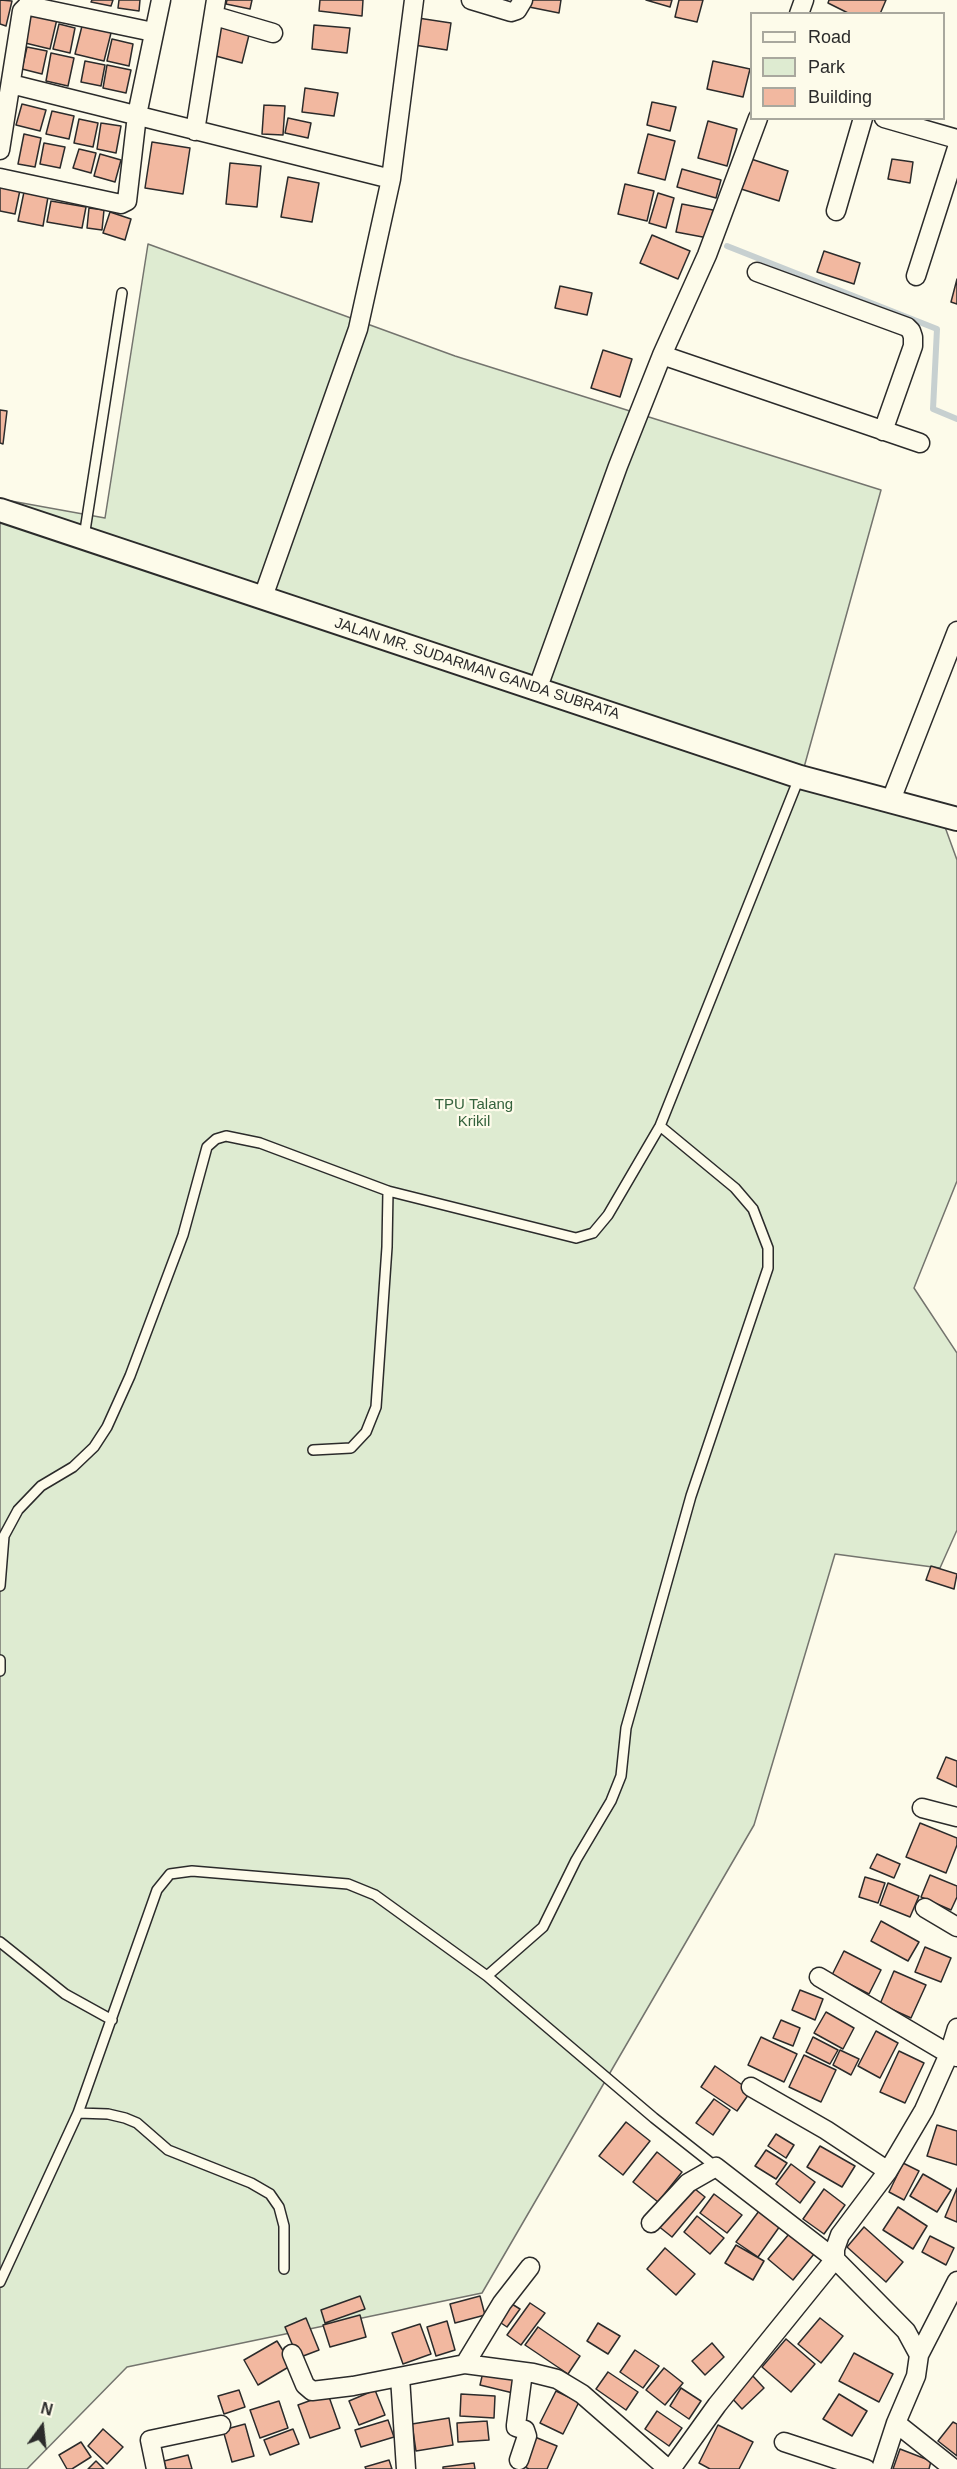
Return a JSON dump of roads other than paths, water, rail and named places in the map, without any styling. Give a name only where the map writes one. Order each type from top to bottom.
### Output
[{"type":"street","points":[[0,178],[125,203],[137,115],[161,0]]},
{"type":"street","points":[[263,597],[358,329],[391,179],[414,0]]},
{"type":"street","points":[[471,0],[511,12],[517,10],[523,0]]},
{"type":"street","points":[[0,150],[22,11],[29,6],[153,32]]},
{"type":"street","points":[[195,131],[216,8],[273,33]]},
{"type":"street","points":[[11,84],[391,179]]},
{"type":"street","points":[[537,690],[618,466],[662,355],[707,255],[757,120]]},
{"type":"street","points":[[836,211],[862,120]]},
{"type":"street","points":[[891,120],[957,139]]},
{"type":"street","points":[[916,276],[957,148]]},
{"type":"street","points":[[757,272],[911,331],[913,346],[883,431]]},
{"type":"street","points":[[662,355],[920,443]]},
{"type":"street","name":"JALAN MR. SUDARMAN GANDA SUBRATA","points":[[0,510],[800,777],[891,800],[955,823]]},
{"type":"street","points":[[891,800],[957,631]]},
{"type":"street","points":[[922,1808],[957,1816]]},
{"type":"street","points":[[925,1908],[957,1926]]},
{"type":"street","points":[[819,1977],[953,2055]]},
{"type":"street","points":[[292,2354],[305,2385],[312,2391],[465,2364],[557,2379],[582,2394],[670,2469],[717,2405],[835,2259],[836,2244],[840,2235],[888,2171],[924,2110],[953,2055],[957,2028]]},
{"type":"street","points":[[751,2087],[826,2130],[888,2171]]},
{"type":"street","points":[[651,2223],[688,2183],[716,2167],[835,2259],[906,2331],[919,2355]]},
{"type":"street","points":[[465,2364],[502,2303],[530,2267]]},
{"type":"street","points":[[881,2469],[896,2423],[913,2386],[919,2355],[957,2281]]},
{"type":"street","points":[[519,2460],[527,2436],[525,2430],[516,2427],[523,2372]]},
{"type":"street","points":[[400,2377],[406,2469]]},
{"type":"street","points":[[896,2423],[954,2469]]},
{"type":"street","points":[[156,2469],[150,2440],[221,2425]]},
{"type":"street","points":[[784,2442],[866,2469]]},
{"type":"lane","points":[[84,537],[122,293]]},
{"type":"lane","points":[[0,1586],[4,1536],[18,1510],[40,1485],[73,1467],[94,1447],[107,1427],[130,1376],[183,1234],[207,1147],[216,1139],[226,1136],[260,1143],[388,1191],[576,1238],[592,1233],[608,1215],[660,1126],[800,777]]},
{"type":"lane","points":[[487,1976],[543,1927],[576,1860],[611,1801],[621,1776],[626,1728],[691,1496],[768,1268],[768,1248],[753,1209],[735,1188],[660,1126]]},
{"type":"lane","points":[[313,1450],[351,1448],[366,1432],[376,1407],[387,1259],[388,1191]]},
{"type":"lane","points":[[0,1660],[0,1671]]},
{"type":"lane","points":[[0,2282],[78,2113],[157,1890],[170,1874],[192,1871],[348,1884],[375,1894],[487,1976],[654,2118],[716,2167]]},
{"type":"lane","points":[[0,1942],[65,1994],[111,2020]]},
{"type":"lane","points":[[78,2113],[108,2114],[137,2123],[168,2150],[251,2183],[270,2194],[279,2206],[284,2226],[284,2269]]},
{"type":"waterway","points":[[727,246],[937,329],[933,409],[957,419]]},
{"type":"park label","name":"TPU Talang Krikil","points":[[474,1114]]}]
